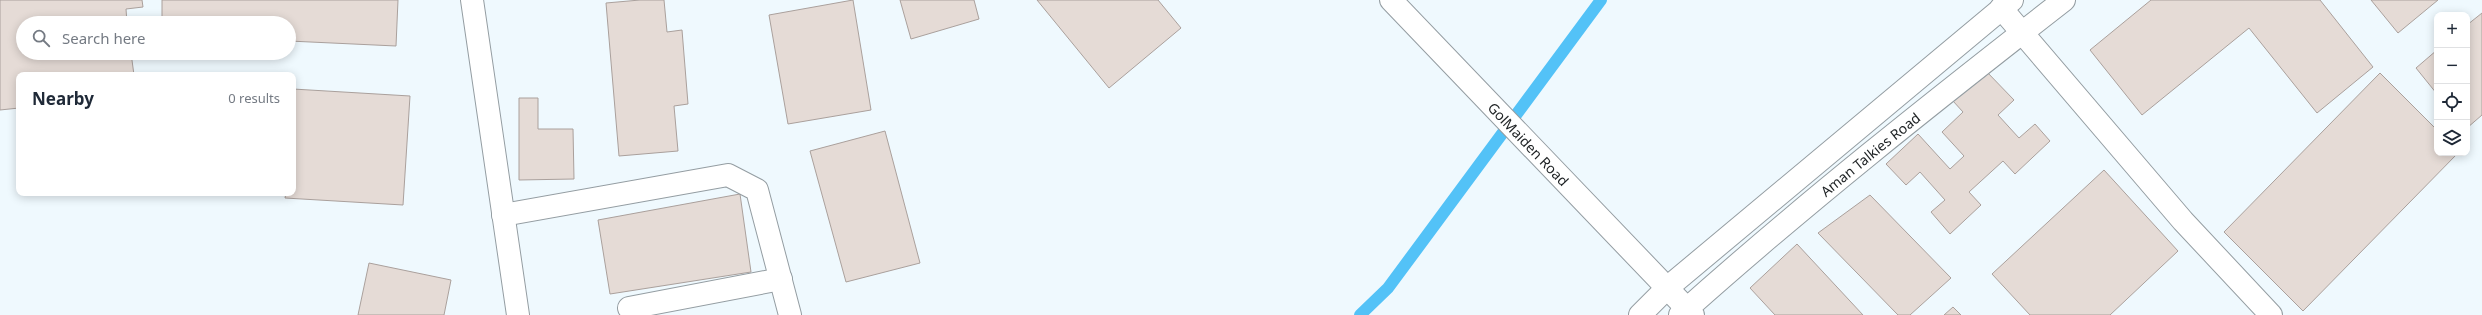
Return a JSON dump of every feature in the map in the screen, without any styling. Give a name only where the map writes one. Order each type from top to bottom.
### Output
[{"type":"street","points":[[472,0],[518,315]]},
{"type":"street","name":"GolMaiden Road","points":[[1391,0],[1667,288],[1687,313]]},
{"type":"street","name":"Aman Talkies Road","points":[[1687,313],[1810,202],[1881,143],[2064,0]]},
{"type":"street","points":[[2007,4],[2022,33],[2183,221],[2271,315]]},
{"type":"street","name":"Aman Talkies Road","points":[[1640,315],[1667,288],[2007,4]]},
{"type":"street","points":[[503,215],[728,175],[757,190],[790,315]]},
{"type":"street","points":[[1793,182],[1810,202]]},
{"type":"street","points":[[629,308],[781,279]]},
{"type":"building","points":[[0,0],[142,0],[143,7],[126,9],[126,16],[16,16],[16,60],[132,60],[134,72],[16,72],[16,108],[0,110]]},
{"type":"building","points":[[162,0],[398,0],[396,46],[296,41],[296,16],[162,16]]},
{"type":"building","points":[[640,0],[664,0],[667,32],[682,30],[688,104],[674,106],[678,151],[619,156],[606,3]]},
{"type":"building","points":[[853,0],[871,110],[788,124],[769,15]]},
{"type":"building","points":[[900,0],[974,0],[979,19],[911,39]]},
{"type":"building","points":[[1037,0],[1158,0],[1181,28],[1109,88]]},
{"type":"building","points":[[2151,0],[2320,0],[2373,67],[2317,113],[2249,28],[2142,115],[2090,50]]},
{"type":"building","points":[[2371,0],[2438,0],[2398,33]]},
{"type":"building","points":[[2482,13],[2482,115],[2470,125],[2470,48],[2470,23]]},
{"type":"building","points":[[2434,53],[2434,90],[2416,68]]},
{"type":"building","points":[[1986,71],[2014,100],[1998,115],[2019,138],[2035,124],[2050,141],[2015,174],[2003,161],[1969,192],[1981,205],[1950,234],[1931,212],[1945,200],[1920,172],[1906,185],[1886,164],[1918,134],[1950,169],[1964,156],[1942,132],[1963,112],[1953,101]]},
{"type":"building","points":[[2380,73],[2434,127],[2434,156],[2455,156],[2303,311],[2224,232]]},
{"type":"building","points":[[296,89],[410,96],[403,205],[285,198],[285,196],[296,196]]},
{"type":"building","points":[[519,98],[538,98],[538,129],[573,129],[574,179],[519,180]]},
{"type":"building","points":[[885,131],[920,263],[846,282],[810,151]]},
{"type":"building","points":[[2104,170],[2178,251],[2110,315],[2030,315],[1992,274]]},
{"type":"building","points":[[740,194],[751,272],[610,294],[598,220]]},
{"type":"building","points":[[1870,195],[1951,278],[1910,315],[1898,315],[1818,233]]},
{"type":"building","points":[[1797,244],[1863,315],[1775,315],[1750,288]]},
{"type":"building","points":[[369,263],[451,280],[444,315],[358,315]]},
{"type":"building","points":[[1953,307],[1961,315],[1944,315]]},
{"type":"waterway","points":[[1360,315],[1388,288],[1601,0]]}]
